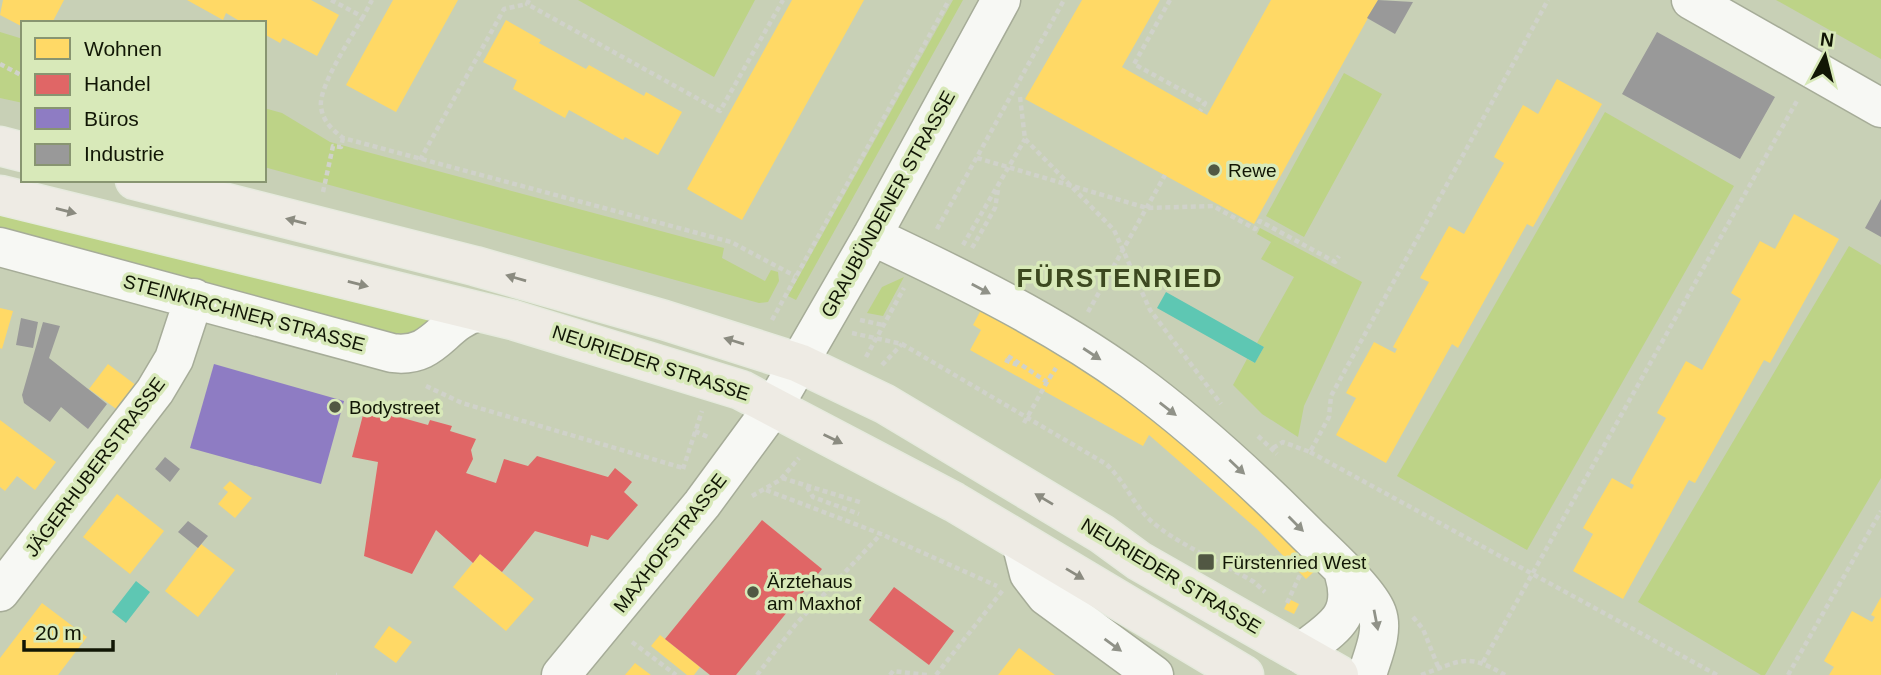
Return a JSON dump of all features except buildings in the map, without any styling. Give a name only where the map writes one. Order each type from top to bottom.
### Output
[{"type":"main road","points":[[0,146],[21,151]]},
{"type":"main road","name":"NEURIEDER STRASSE","points":[[143,182],[475,266],[664,320],[799,363],[885,404],[1102,534],[1139,561],[1339,675]]},
{"type":"main road","name":"NEURIEDER STRASSE","points":[[0,195],[530,324],[717,382],[774,406],[804,425],[889,466],[1012,574],[1244,675]]},
{"type":"street","name":"GRAUBÜNDENER STRASSE","points":[[774,406],[872,236],[1001,0]]},
{"type":"street","points":[[1691,0],[1881,108]]},
{"type":"street","points":[[872,236],[920,258],[1072,340],[1130,379],[1206,438],[1268,495],[1370,600],[1380,624],[1367,675]]},
{"type":"street","name":"STEINKIRCHNER STRASSE","points":[[0,247],[398,354],[426,349],[456,323],[478,312]]},
{"type":"street","name":"JÄGERHUBERSTRASSE","points":[[0,592],[155,391],[174,359],[194,298]]},
{"type":"street","name":"MAXHOFSTRASSE","points":[[561,675],[702,504],[774,406]]},
{"type":"street","points":[[1012,574],[1153,675]]},
{"type":"street","points":[[1300,653],[1345,614],[1349,593],[1344,574]]},
{"type":"path","points":[[331,0],[363,17]]},
{"type":"path","points":[[372,0],[325,88],[320,106],[328,126],[343,138],[730,242],[796,276]]},
{"type":"path","points":[[420,159],[504,9],[528,2],[720,111],[782,0]]},
{"type":"path","points":[[773,318],[949,0]]},
{"type":"path","points":[[1064,0],[878,338],[902,344],[1106,464],[1119,476],[1141,510],[1157,526],[1254,582],[1267,595]]},
{"type":"path","points":[[1170,0],[1134,64],[1205,103],[1200,111]]},
{"type":"path","points":[[1310,452],[1329,416],[1331,396],[1548,0]]},
{"type":"path","points":[[0,64],[21,75]]},
{"type":"path","points":[[1483,662],[1814,71]]},
{"type":"path","points":[[960,249],[986,202],[998,189],[1025,139],[1020,97]]},
{"type":"path","points":[[322,196],[333,146],[341,147],[343,138]]},
{"type":"path","points":[[1025,139],[1114,230],[1150,310],[1221,405]]},
{"type":"path","points":[[977,158],[1147,208],[1213,206],[1255,229],[1260,220],[1335,262],[1339,256]]},
{"type":"path","points":[[1024,423],[1165,175]]},
{"type":"path","points":[[970,254],[995,208],[998,189]]},
{"type":"path","points":[[1006,358],[1048,383]]},
{"type":"path","points":[[426,386],[461,403],[683,468]]},
{"type":"path","points":[[701,414],[710,419]]},
{"type":"path","points":[[1273,448],[1283,442],[1310,452],[1717,675]]},
{"type":"path","points":[[791,453],[811,461]]},
{"type":"path","points":[[782,478],[863,503]]},
{"type":"path","points":[[807,487],[813,497],[859,514]]},
{"type":"path","points":[[765,489],[881,534],[1012,574],[936,675]]},
{"type":"path","points":[[1788,675],[1881,511]]},
{"type":"path","points":[[757,675],[796,624],[881,534]]},
{"type":"path","points":[[605,624],[676,675]]},
{"type":"path","points":[[1422,675],[1465,659],[1483,662],[1505,675]]},
{"type":"path","points":[[890,675],[893,671],[927,675]]},
{"type":"green space","points":[[578,0],[755,0],[714,77]]},
{"type":"green space","points":[[953,0],[963,0],[796,300],[788,296]]},
{"type":"green space","points":[[1776,0],[1881,0],[1881,59]]},
{"type":"green space","points":[[0,32],[21,38],[21,103],[0,98]]},
{"type":"green space","points":[[1344,73],[1382,94],[1304,237],[1266,216]]},
{"type":"green space","points":[[266,109],[282,113],[330,142],[724,248],[722,258],[765,281],[771,270],[778,272],[779,281],[768,302],[759,303],[266,168]]},
{"type":"green space","points":[[1605,112],[1734,186],[1527,550],[1397,476]]},
{"type":"green space","points":[[0,209],[434,319],[414,342],[0,238]]},
{"type":"green space","points":[[1260,228],[1362,282],[1304,406],[1298,437],[1262,414],[1233,385],[1247,359],[1255,363],[1264,347],[1257,343],[1294,277],[1261,259],[1271,242],[1257,234]]},
{"type":"green space","points":[[1849,246],[1881,265],[1881,478],[1765,675],[1761,675],[1638,602]]},
{"type":"green space","points":[[904,277],[883,316],[867,313],[882,287]]},
{"type":"water","points":[[1166,292],[1264,347],[1255,363],[1157,308]]},
{"type":"water","points":[[136,581],[150,592],[126,623],[112,612]]},
{"type":"place","name":"Rewe","points":[[1214,170]]},
{"type":"place","name":"Bodystreet","points":[[335,407]]},
{"type":"place","name":"Fürstenried West","points":[[1206,562]]},
{"type":"place","name":"Ärztehaus am Maxhof","points":[[753,592]]},
{"type":"district","name":"FÜRSTENRIED","points":[[1120,278]]}]
